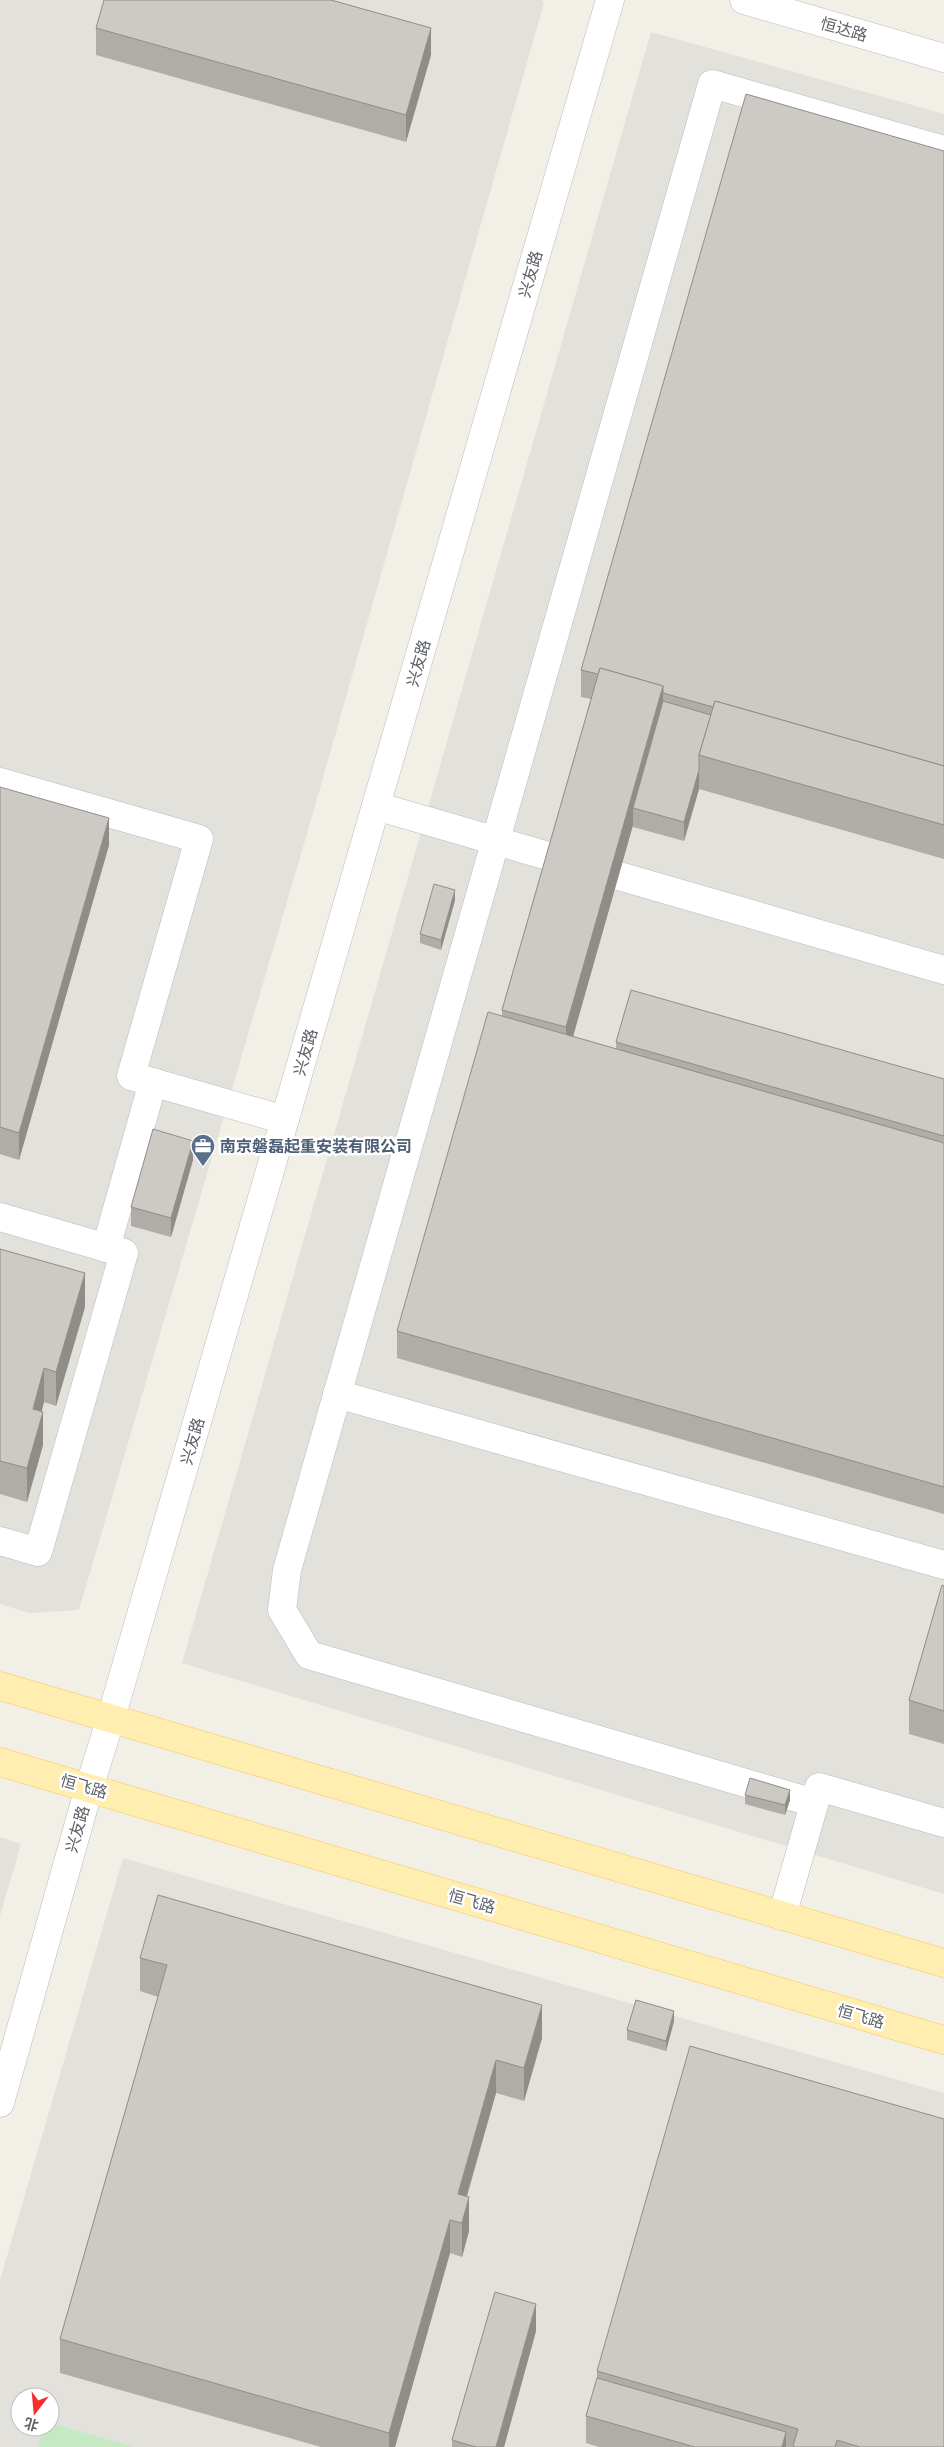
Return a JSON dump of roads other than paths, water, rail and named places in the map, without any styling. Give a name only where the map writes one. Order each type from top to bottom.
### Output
[{"type":"main road","points":[[0,1686],[944,1963]]},
{"type":"main road","name":"恒飞路","points":[[0,1762],[944,2040]]},
{"type":"street","name":"兴友路","points":[[0,2104],[89,1788],[111,1718],[610,0]]},
{"type":"street","name":"恒达路","points":[[744,0],[944,58]]},
{"type":"street","points":[[814,1803],[309,1655],[282,1610],[286,1570],[712,84],[944,150]]},
{"type":"street","points":[[0,782],[199,838],[131,1076],[285,1120]]},
{"type":"street","points":[[376,806],[555,858]]},
{"type":"street","points":[[619,876],[944,970]]},
{"type":"street","points":[[106,1248],[154,1082]]},
{"type":"street","points":[[0,1217],[124,1253],[38,1552],[0,1541]]},
{"type":"street","points":[[337,1394],[944,1565]]},
{"type":"street","points":[[782,1916],[819,1787],[944,1823]]},
{"type":"place","name":"南京磐磊起重安装有限公司","points":[[203,1167]]}]
